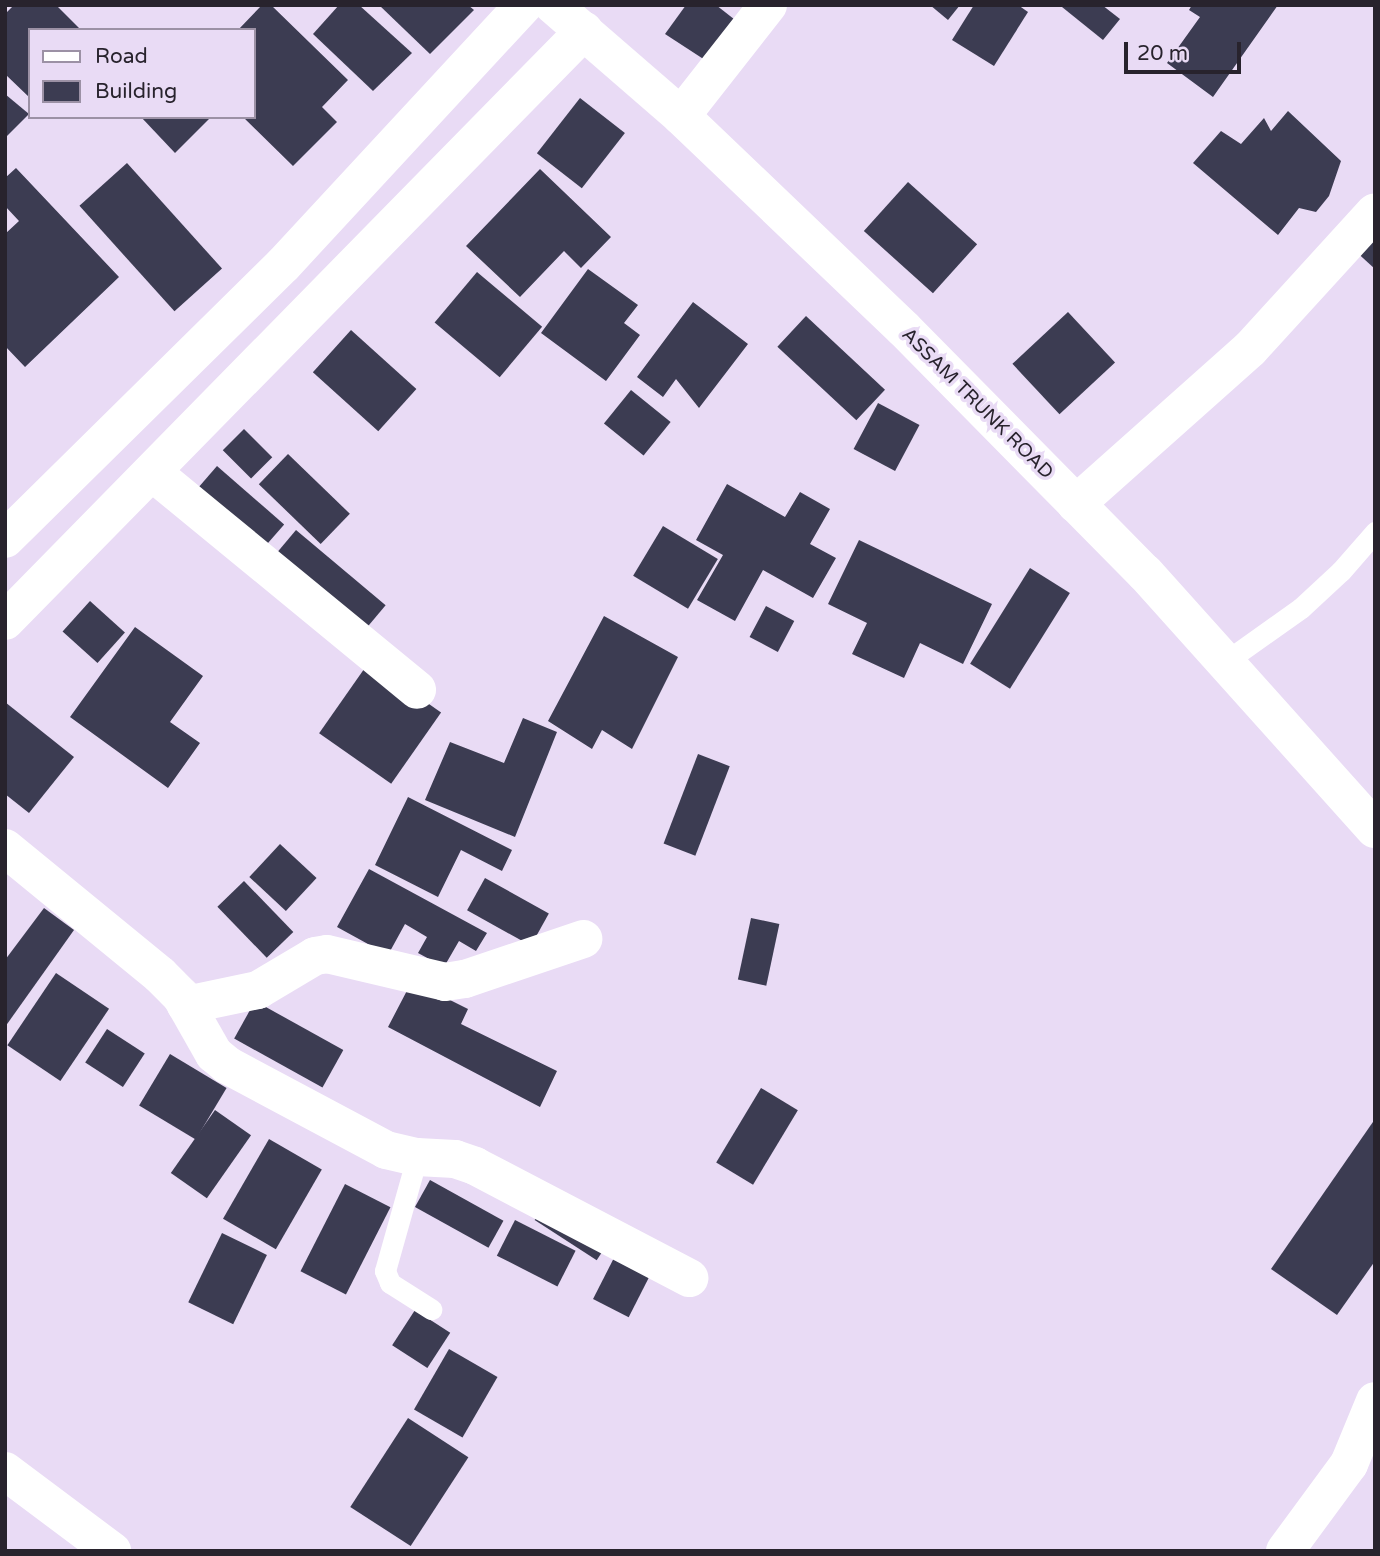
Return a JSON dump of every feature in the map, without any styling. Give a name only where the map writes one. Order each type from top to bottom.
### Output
[{"type":"street","points":[[5,540],[283,265],[524,5]]},
{"type":"street","name":"ASSAM TRUNK ROAD","points":[[553,5],[681,116],[904,329],[1076,504],[1225,662],[1375,830]]},
{"type":"street","points":[[681,116],[768,5]]},
{"type":"street","points":[[5,621],[584,32]]},
{"type":"street","points":[[1076,504],[1250,349],[1375,212]]},
{"type":"street","points":[[152,472],[417,690]]},
{"type":"street","points":[[5,848],[160,975],[186,1005],[214,1054],[227,1065],[386,1150],[417,1157],[454,1159],[475,1166],[689,1278]]},
{"type":"street","points":[[186,1005],[258,990],[315,956],[340,956],[445,982],[465,979],[583,939]]},
{"type":"street","points":[[1285,1551],[1349,1464],[1375,1401]]},
{"type":"street","points":[[5,1471],[112,1551]]},
{"type":"lane","points":[[1225,662],[1301,608],[1341,570],[1375,532]]},
{"type":"lane","points":[[417,1157],[385,1271],[390,1283],[431,1309]]},
{"type":"building","points":[[14,5],[56,5],[79,28],[28,28],[28,96],[5,74],[5,14]]},
{"type":"building","points":[[262,5],[271,5],[348,80],[322,107],[337,122],[293,166],[245,119],[256,119],[256,28],[240,28]]},
{"type":"building","points":[[339,5],[359,5],[412,53],[373,91],[313,34]]},
{"type":"building","points":[[379,5],[468,5],[474,10],[430,54]]},
{"type":"building","points":[[686,5],[716,5],[739,23],[708,62],[665,34]]},
{"type":"building","points":[[930,5],[960,5],[948,20]]},
{"type":"building","points":[[974,5],[1018,5],[1028,12],[994,66],[952,40]]},
{"type":"building","points":[[1102,5],[1120,19],[1103,40],[1062,7]]},
{"type":"building","points":[[1192,5],[1278,5],[1213,97],[1167,63],[1200,17],[1189,10]]},
{"type":"building","points":[[5,94],[28,115],[5,138]]},
{"type":"building","points":[[580,98],[625,133],[582,188],[537,153]]},
{"type":"building","points":[[1288,111],[1341,161],[1329,196],[1316,212],[1299,208],[1278,235],[1193,163],[1221,131],[1241,144],[1264,118],[1271,131]]},
{"type":"building","points":[[143,119],[209,119],[175,153]]},
{"type":"building","points":[[127,163],[222,269],[174,311],[79,206]]},
{"type":"building","points":[[16,168],[119,277],[25,367],[5,346],[5,234],[19,221],[5,206],[5,178]]},
{"type":"building","points":[[540,169],[611,237],[581,268],[564,251],[520,297],[466,246]]},
{"type":"building","points":[[908,182],[977,244],[933,293],[864,231]]},
{"type":"building","points":[[1375,224],[1375,269],[1352,248]]},
{"type":"building","points":[[588,269],[638,305],[624,323],[640,335],[606,381],[541,333]]},
{"type":"building","points":[[477,272],[542,327],[500,377],[435,323]]},
{"type":"building","points":[[693,302],[748,344],[699,408],[676,379],[663,397],[637,377]]},
{"type":"building","points":[[1068,312],[1115,362],[1059,414],[1012,364]]},
{"type":"building","points":[[806,316],[885,390],[856,420],[777,347]]},
{"type":"building","points":[[351,330],[416,389],[378,431],[313,372]]},
{"type":"building","points":[[631,390],[671,422],[644,456],[604,423]]},
{"type":"building","points":[[878,403],[919,425],[895,471],[854,449]]},
{"type":"building","points":[[244,429],[272,457],[251,478],[223,450]]},
{"type":"building","points":[[288,454],[350,514],[321,544],[259,484]]},
{"type":"building","points":[[217,466],[284,524],[264,548],[197,489]]},
{"type":"building","points":[[727,484],[785,517],[800,492],[830,509],[810,544],[836,558],[813,598],[763,570],[735,621],[697,600],[723,555],[696,540]]},
{"type":"building","points":[[663,526],[718,559],[688,609],[633,576]]},
{"type":"building","points":[[296,530],[386,605],[364,630],[275,555]]},
{"type":"building","points":[[859,540],[992,604],[963,664],[920,643],[904,678],[852,654],[867,623],[828,604]]},
{"type":"building","points":[[1030,568],[1070,593],[1010,689],[970,664]]},
{"type":"building","points":[[90,601],[125,632],[97,663],[63,631]]},
{"type":"building","points":[[766,606],[794,621],[778,652],[750,637]]},
{"type":"building","points":[[604,616],[678,657],[632,749],[602,730],[592,749],[548,721]]},
{"type":"building","points":[[135,627],[203,676],[170,722],[200,743],[168,788],[70,717]]},
{"type":"building","points":[[369,662],[441,712],[391,784],[319,733]]},
{"type":"building","points":[[5,702],[74,757],[29,813],[5,794]]},
{"type":"building","points":[[523,718],[557,732],[515,837],[425,800],[450,742],[504,763]]},
{"type":"building","points":[[698,754],[730,766],[695,856],[664,844]]},
{"type":"building","points":[[408,797],[512,850],[502,871],[461,850],[438,897],[375,865]]},
{"type":"building","points":[[280,844],[317,878],[286,911],[249,877]]},
{"type":"building","points":[[369,869],[487,933],[476,951],[459,941],[444,967],[418,953],[427,937],[405,924],[388,955],[337,927]]},
{"type":"building","points":[[485,878],[549,913],[531,946],[467,910]]},
{"type":"building","points":[[244,881],[293,932],[267,958],[217,907]]},
{"type":"building","points":[[44,908],[74,930],[5,1027],[5,960]]},
{"type":"building","points":[[751,918],[779,924],[766,986],[738,980]]},
{"type":"building","points":[[56,973],[109,1009],[60,1081],[7,1045]]},
{"type":"building","points":[[412,981],[468,1009],[461,1024],[557,1071],[540,1107],[388,1027]]},
{"type":"building","points":[[255,1001],[343,1050],[322,1088],[234,1039]]},
{"type":"building","points":[[107,1029],[145,1054],[123,1087],[85,1063]]},
{"type":"building","points":[[170,1054],[227,1088],[196,1139],[139,1105]]},
{"type":"building","points":[[761,1088],[798,1110],[753,1185],[716,1163]]},
{"type":"building","points":[[215,1110],[251,1135],[207,1198],[171,1173]]},
{"type":"building","points":[[1375,1119],[1375,1261],[1337,1315],[1271,1269]]},
{"type":"building","points":[[269,1139],[322,1170],[276,1249],[223,1219]]},
{"type":"building","points":[[430,1180],[503,1221],[488,1248],[415,1207]]},
{"type":"building","points":[[345,1184],[390,1207],[346,1294],[301,1271]]},
{"type":"building","points":[[545,1204],[607,1244],[597,1260],[535,1220]]},
{"type":"building","points":[[515,1220],[576,1251],[557,1287],[497,1256]]},
{"type":"building","points":[[222,1233],[267,1255],[233,1324],[188,1302]]},
{"type":"building","points":[[618,1250],[654,1268],[629,1317],[593,1299]]},
{"type":"building","points":[[415,1310],[450,1333],[427,1368],[392,1345]]},
{"type":"building","points":[[449,1349],[497,1377],[462,1438],[414,1410]]},
{"type":"building","points":[[408,1418],[468,1457],[411,1546],[350,1507]]}]
